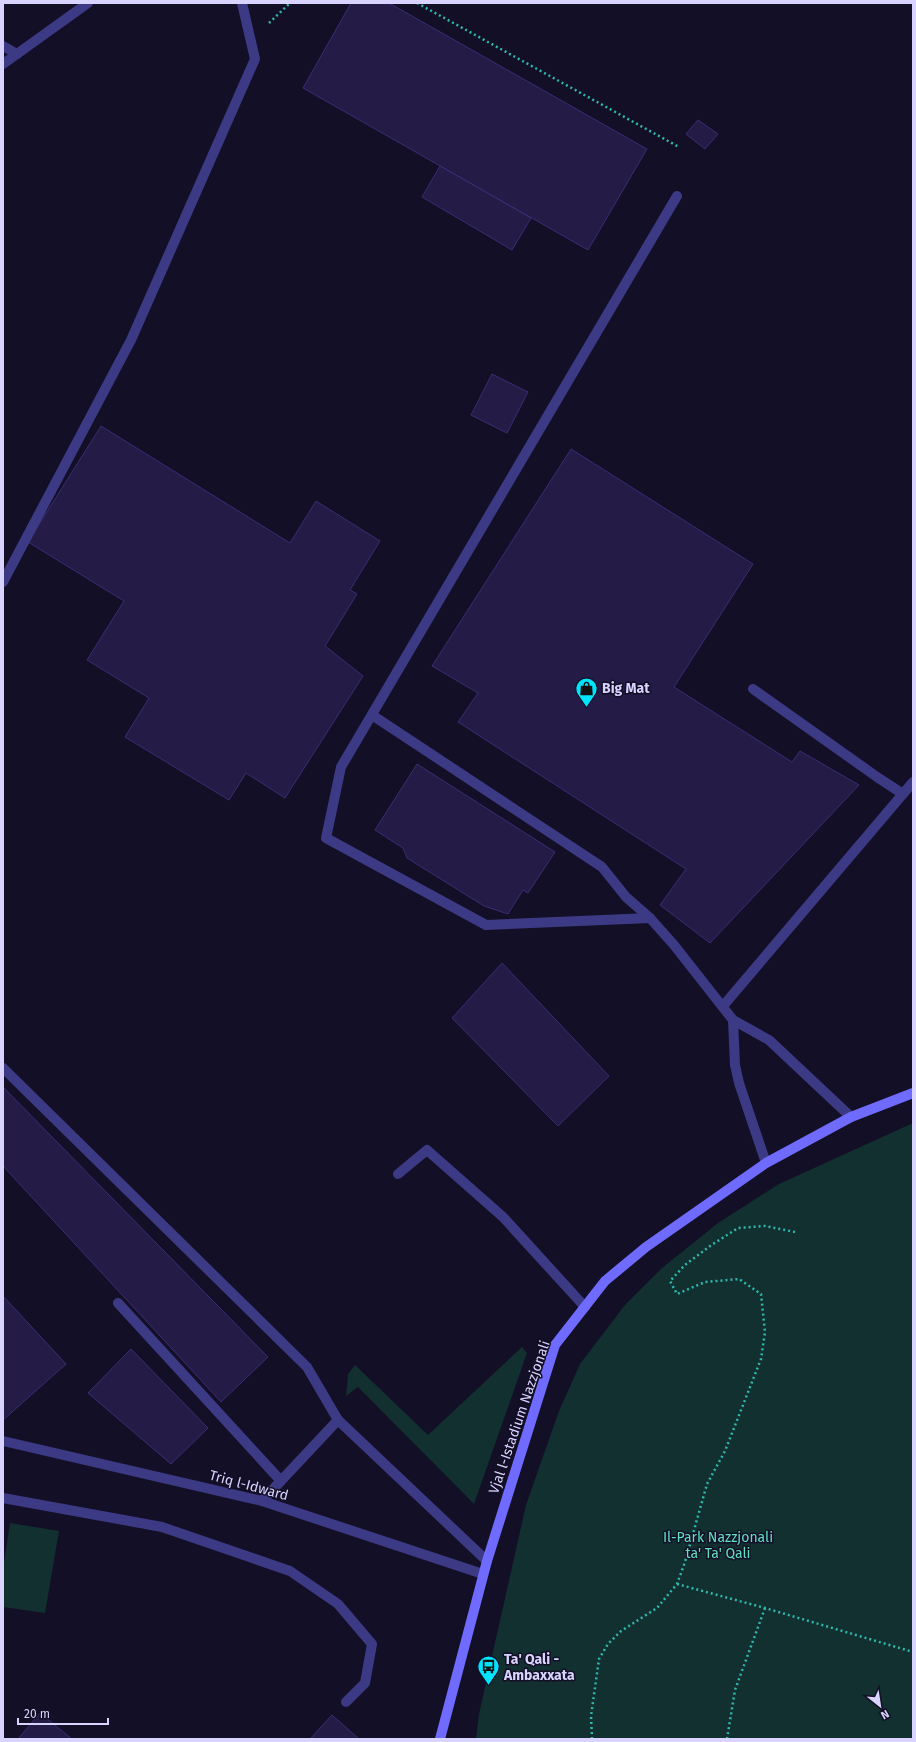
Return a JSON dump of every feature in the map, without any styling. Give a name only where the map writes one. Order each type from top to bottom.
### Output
[{"type":"main road","name":"Vjal l-Istadium Nazzjonali","points":[[440,1739],[483,1574],[555,1345],[605,1281],[646,1247],[766,1163],[851,1117],[913,1093]]},
{"type":"street","points":[[3,64],[88,3]]},
{"type":"street","points":[[3,582],[131,340],[254,59],[242,3]]},
{"type":"street","points":[[3,46],[17,54]]},
{"type":"street","points":[[650,918],[486,924],[326,838],[341,767],[677,196]]},
{"type":"street","points":[[754,689],[877,778],[903,794]]},
{"type":"street","points":[[372,715],[602,867],[626,897],[650,918],[733,1020],[769,1040],[851,1117]]},
{"type":"street","points":[[723,1006],[913,782]]},
{"type":"street","points":[[733,1020],[735,1065],[739,1083],[766,1163]]},
{"type":"street","points":[[3,1068],[307,1367],[338,1420],[487,1561]]},
{"type":"street","points":[[398,1174],[427,1150],[503,1217],[586,1307]]},
{"type":"street","points":[[118,1303],[281,1481]]},
{"type":"street","points":[[262,1501],[338,1420]]},
{"type":"street","name":"Triq l-Idward","points":[[3,1441],[262,1501],[483,1574]]},
{"type":"street","points":[[3,1498],[162,1527],[290,1571],[338,1604],[372,1644],[365,1683],[346,1702]]},
{"type":"path","points":[[250,41],[290,3]]},
{"type":"path","points":[[417,3],[679,147]]},
{"type":"path","points":[[592,1739],[591,1716],[598,1659],[608,1644],[621,1631],[657,1608],[677,1584],[685,1562],[707,1484],[725,1451],[761,1359],[765,1332],[761,1294],[739,1279],[705,1282],[677,1294],[670,1281],[685,1265],[710,1246],[738,1228],[765,1226],[795,1232]]},
{"type":"path","points":[[677,1584],[765,1608],[913,1652]]},
{"type":"path","points":[[727,1739],[736,1690],[765,1608]]},
{"type":"green space","name":"Il-Park Nazzjonali ta' Ta' Qali","points":[[913,1123],[913,1739],[476,1739],[479,1714],[526,1505],[559,1411],[580,1364],[625,1305],[662,1268],[718,1223],[779,1184]]},
{"type":"green space","points":[[522,1347],[527,1353],[474,1504],[358,1387],[346,1396],[348,1374],[355,1365],[428,1435]]},
{"type":"green space","points":[[10,1523],[59,1531],[45,1613],[3,1607],[3,1569]]},
{"type":"building","points":[[351,3],[389,3],[647,149],[588,250],[303,88]]},
{"type":"building","points":[[698,120],[718,134],[705,149],[686,134]]},
{"type":"building","points":[[440,166],[531,218],[512,250],[422,197]]},
{"type":"building","points":[[492,374],[528,392],[507,433],[471,415]]},
{"type":"building","points":[[101,426],[290,543],[316,501],[380,541],[350,590],[357,594],[325,646],[363,676],[285,798],[246,773],[229,800],[125,737],[149,698],[87,660],[124,601],[28,542]]},
{"type":"building","name":"Big Mat","points":[[571,449],[753,564],[674,687],[792,762],[800,751],[859,785],[710,943],[660,905],[686,869],[458,722],[478,693],[432,666]]},
{"type":"building","points":[[417,764],[555,852],[528,893],[523,890],[508,914],[484,906],[407,858],[403,848],[375,830]]},
{"type":"building","points":[[502,963],[609,1076],[558,1126],[452,1018]]},
{"type":"building","points":[[3,1087],[268,1357],[221,1402],[3,1166]]},
{"type":"building","points":[[3,1296],[66,1364],[3,1420]]},
{"type":"building","points":[[131,1349],[208,1428],[171,1464],[88,1393]]},
{"type":"building","points":[[40,1713],[72,1739],[18,1739]]},
{"type":"building","points":[[332,1715],[359,1739],[310,1739]]},
{"type":"place","name":"Big Mat","points":[[587,708]]},
{"type":"place","name":"Ta' Qali - Ambaxxata","points":[[488,1686]]}]
